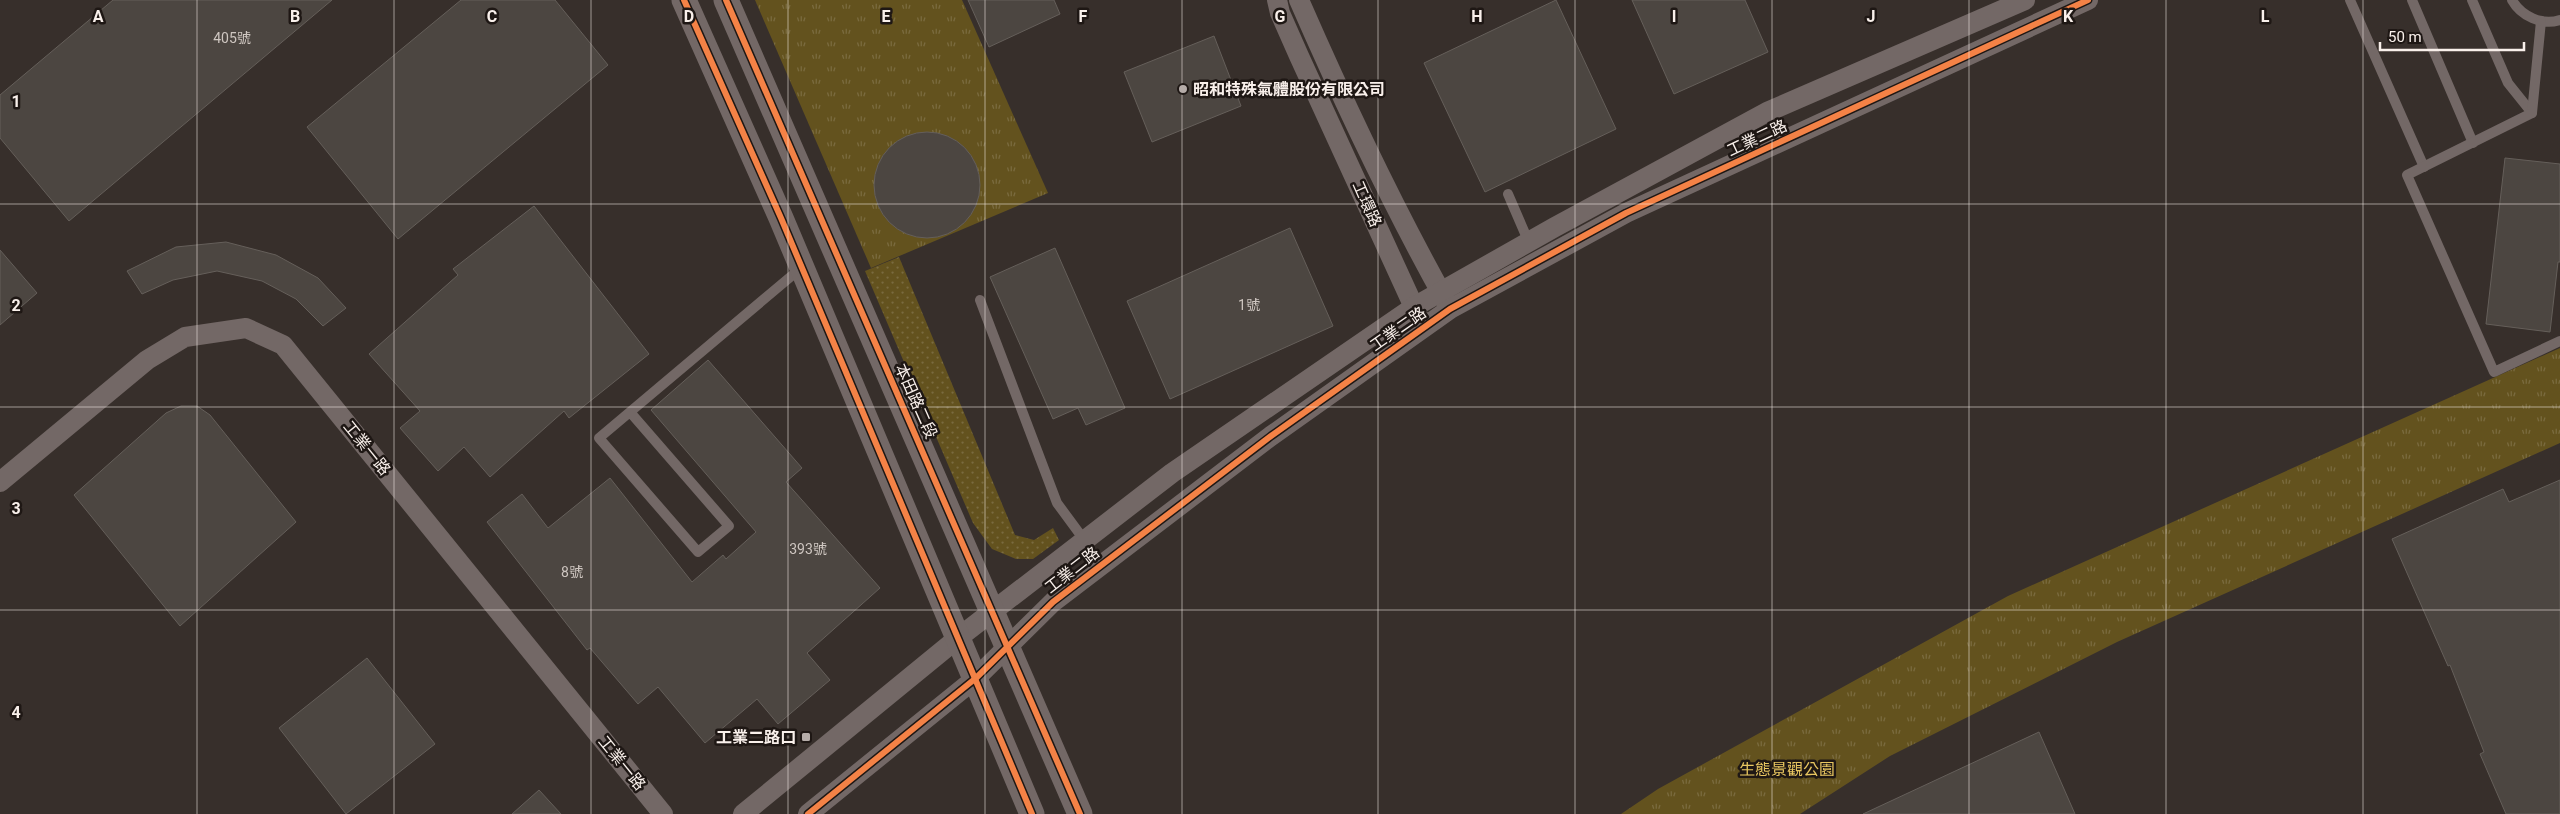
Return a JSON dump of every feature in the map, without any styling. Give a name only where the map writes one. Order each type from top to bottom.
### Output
[{"type":"street","points":[[684,0],[802,267],[1032,814]]},
{"type":"street","name":"本田路二段","points":[[726,0],[1080,814]]},
{"type":"street","name":"工環路","points":[[1277,0],[1280,13],[1310,80],[1424,328]]},
{"type":"street","name":"工環路","points":[[1300,0],[1330,71],[1450,309]]},
{"type":"street","name":"工業二路","points":[[743,814],[958,638],[1172,473],[1414,307],[1528,242],[1767,112],[2025,0]]},
{"type":"street","name":"工業二路","points":[[808,814],[976,678],[1053,602],[1266,440],[1450,309],[1626,213],[1983,49],[2082,1]]},
{"type":"street","points":[[1972,23],[1983,49]]},
{"type":"street","points":[[1310,80],[1330,71]]},
{"type":"street","points":[[1826,87],[1836,116]]},
{"type":"street","name":"工業一路","points":[[0,482],[147,360],[185,337],[246,328],[283,345],[663,814]]},
{"type":"street","points":[[1252,418],[1266,440]]},
{"type":"lane","points":[[2350,0],[2424,167]]},
{"type":"lane","points":[[2412,0],[2473,142]]},
{"type":"lane","points":[[2472,0],[2508,83],[2532,114]]},
{"type":"lane","points":[[2512,0],[2527,16],[2541,21],[2560,20]]},
{"type":"lane","points":[[2532,114],[2541,21]]},
{"type":"lane","points":[[2532,114],[2407,175],[2494,372],[2560,342]]},
{"type":"lane","points":[[1508,194],[1537,262]]},
{"type":"lane","points":[[630,412],[729,526],[698,552],[599,438],[802,267]]},
{"type":"lane","points":[[980,300],[1057,503],[1085,540]]},
{"type":"green space","points":[[755,0],[962,0],[1048,193],[871,268]]},
{"type":"green space","points":[[899,257],[1015,535],[1034,540],[1053,528],[1059,540],[1033,559],[1016,559],[992,549],[973,523],[865,271]]},
{"type":"green space","name":"生態景觀公園","points":[[2560,348],[2560,443],[2117,642],[1890,756],[1800,814],[1621,814],[1658,789],[2008,596]]},
{"type":"building","points":[[113,0],[332,0],[69,221],[0,138],[0,95]]},
{"type":"building","points":[[461,0],[555,0],[608,65],[398,239],[307,127]]},
{"type":"building","points":[[968,0],[1054,0],[1060,14],[989,47]]},
{"type":"building","points":[[1556,0],[1616,129],[1485,192],[1424,63]]},
{"type":"building","points":[[1632,0],[1745,0],[1768,52],[1674,94]]},
{"type":"building","name":"昭和特殊氣體股份有限公司","points":[[1214,36],[1241,106],[1152,142],[1124,72]]},
{"type":"building","points":[[927,132],[947,136],[964,148],[976,165],[980,185],[976,205],[964,222],[947,234],[927,238],[907,234],[890,222],[878,205],[874,185],[878,165],[890,148],[907,136]]},
{"type":"building","points":[[2505,158],[2560,164],[2560,262],[2558,262],[2550,332],[2486,324]]},
{"type":"building","points":[[534,206],[649,354],[569,418],[564,411],[490,477],[464,447],[438,471],[400,428],[420,411],[369,354],[458,275],[453,269]]},
{"type":"building","points":[[1290,228],[1333,326],[1170,399],[1127,301]]},
{"type":"building","points":[[226,242],[276,255],[318,278],[346,308],[323,326],[296,299],[262,281],[217,271],[173,280],[142,294],[127,271],[176,247]]},
{"type":"building","points":[[1055,248],[1125,408],[1086,425],[1078,408],[1053,419],[990,277]]},
{"type":"building","points":[[0,250],[37,293],[0,325]]},
{"type":"building","points":[[708,360],[802,468],[786,482],[880,588],[807,653],[830,680],[778,724],[757,699],[705,743],[658,687],[638,704],[590,648],[587,650],[487,522],[522,494],[548,528],[610,478],[692,582],[723,555],[726,559],[756,532],[651,410]]},
{"type":"building","points":[[181,406],[197,406],[210,415],[296,522],[180,626],[74,495],[166,413]]},
{"type":"building","points":[[2560,480],[2560,814],[2506,814],[2480,754],[2484,752],[2450,665],[2448,666],[2392,539],[2503,489],[2509,502]]},
{"type":"building","points":[[367,658],[435,744],[346,814],[279,728]]},
{"type":"building","points":[[2039,732],[2075,814],[1863,814]]},
{"type":"building","points":[[539,790],[561,814],[512,814]]},
{"type":"cycle path","points":[[684,0],[781,218],[1032,814]]},
{"type":"cycle path","points":[[726,0],[1080,814]]},
{"type":"cycle path","points":[[808,814],[976,678],[1053,602],[1271,436],[1450,309],[1626,213],[2088,0]]},
{"type":"place","name":"昭和特殊氣體股份有限公司","points":[[1183,89]]},
{"type":"place","name":"工業二路口","points":[[806,737]]}]
